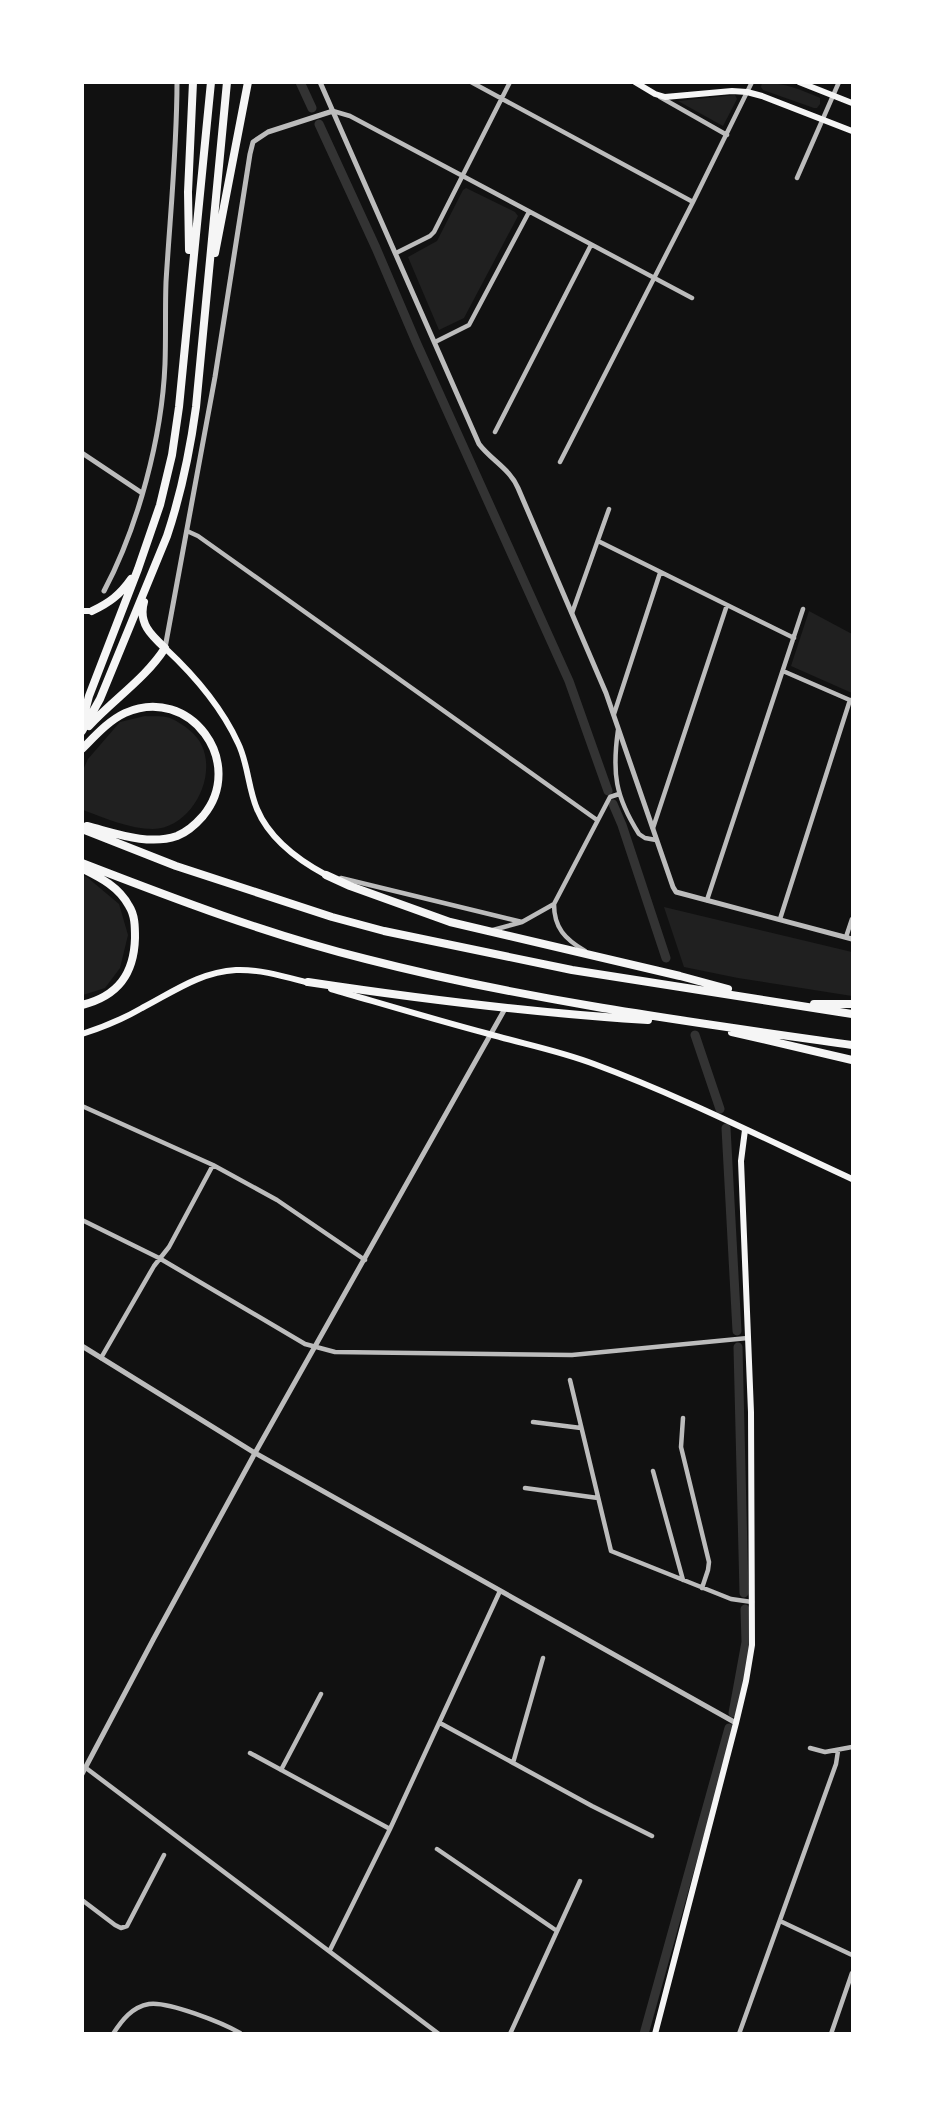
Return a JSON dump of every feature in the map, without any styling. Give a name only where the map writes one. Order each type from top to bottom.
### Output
[{"type":"highway","points":[[190,290],[188,192],[193,82]]},
{"type":"highway","points":[[82,723],[89,696],[160,505],[172,455],[179,407],[211,82]]},
{"type":"highway","points":[[82,732],[100,699],[151,575],[175,511],[190,450],[227,82]]},
{"type":"highway","points":[[207,292],[248,82]]},
{"type":"highway","points":[[87,611],[108,603],[122,592],[138,569]]},
{"type":"highway","points":[[82,732],[147,672],[165,648],[149,634],[144,622],[143,607],[151,575]]},
{"type":"highway","points":[[82,749],[113,720],[125,713],[141,708],[164,708],[183,713],[198,724],[211,742],[217,762],[218,783],[210,808],[196,825],[179,835],[154,839],[135,838],[82,827]]},
{"type":"highway","points":[[82,827],[176,866],[332,917],[384,931],[527,962],[764,999]]},
{"type":"highway","points":[[82,863],[178,900],[366,960],[485,986],[694,1022],[852,1044]]},
{"type":"highway","points":[[82,868],[117,889],[130,907],[135,924],[130,969],[118,986],[100,998],[82,1005]]},
{"type":"highway","points":[[326,875],[410,908],[486,932],[680,976],[788,1005],[852,1014]]},
{"type":"highway","points":[[308,982],[386,994],[592,1016],[694,1022],[852,1060]]},
{"type":"highway","points":[[788,1005],[852,1004]]},
{"type":"main road","points":[[635,82],[655,94],[673,97],[732,91],[747,92],[852,131]]},
{"type":"main road","points":[[799,82],[852,103]]},
{"type":"main road","points":[[165,648],[207,692],[239,744],[257,810],[276,839],[304,864],[326,875]]},
{"type":"main road","points":[[82,1034],[119,1021],[170,991],[215,972],[260,971],[308,982],[490,1035],[566,1054],[714,1114],[852,1179]]},
{"type":"main road","points":[[655,2034],[736,1723],[752,1645],[750,1412],[741,1161],[745,1130]]},
{"type":"street","points":[[104,591],[124,549],[142,493],[158,426],[165,366],[166,286],[177,119],[177,82]]},
{"type":"street","points":[[320,82],[479,444],[516,482],[614,714],[672,887],[676,892],[849,938],[852,919]]},
{"type":"street","points":[[471,82],[693,202]]},
{"type":"street","points":[[396,253],[430,236],[510,82]]},
{"type":"street","points":[[560,462],[752,82]]},
{"type":"street","points":[[797,178],[839,82]]},
{"type":"street","points":[[655,94],[727,135]]},
{"type":"street","points":[[165,648],[215,377],[249,154],[253,142],[260,136],[333,111],[350,116],[692,298]]},
{"type":"street","points":[[435,342],[469,325],[529,212]]},
{"type":"street","points":[[495,432],[591,245]]},
{"type":"street","points":[[82,453],[142,493]]},
{"type":"street","points":[[572,613],[609,509]]},
{"type":"street","points":[[187,531],[198,536],[597,820]]},
{"type":"street","points":[[598,542],[794,638]]},
{"type":"street","points":[[614,714],[660,573]]},
{"type":"street","points":[[653,828],[727,605]]},
{"type":"street","points":[[707,900],[804,609]]},
{"type":"street","points":[[780,919],[851,700],[783,670]]},
{"type":"street","points":[[618,727],[614,759],[615,780],[619,794],[639,834],[656,840]]},
{"type":"street","points":[[598,957],[573,944],[562,933],[556,922],[554,904],[610,797],[619,794]]},
{"type":"street","points":[[326,875],[522,922]]},
{"type":"street","points":[[486,932],[522,922],[554,904]]},
{"type":"street","points":[[82,1774],[255,1453],[506,1007]]},
{"type":"street","points":[[82,1106],[213,1165],[277,1200],[365,1260]]},
{"type":"street","points":[[101,1358],[159,1258],[169,1246],[213,1165]]},
{"type":"street","points":[[82,1220],[159,1258],[315,1348],[335,1352],[572,1355],[748,1338]]},
{"type":"street","points":[[82,1346],[255,1453],[736,1723]]},
{"type":"street","points":[[570,1380],[611,1551],[730,1599],[752,1602]]},
{"type":"street","points":[[683,1418],[681,1447],[709,1562],[702,1588]]},
{"type":"street","points":[[533,1422],[581,1428]]},
{"type":"street","points":[[652,1471],[683,1580]]},
{"type":"street","points":[[525,1488],[598,1498]]},
{"type":"street","points":[[330,1950],[390,1829],[500,1591]]},
{"type":"street","points":[[513,1763],[543,1658]]},
{"type":"street","points":[[281,1770],[321,1694]]},
{"type":"street","points":[[440,1723],[652,1836]]},
{"type":"street","points":[[810,1748],[825,1752],[852,1747]]},
{"type":"street","points":[[739,2034],[836,1764],[838,1751]]},
{"type":"street","points":[[250,1753],[390,1829]]},
{"type":"street","points":[[86,1768],[439,2034]]},
{"type":"street","points":[[437,1849],[557,1931]]},
{"type":"street","points":[[82,1900],[115,1925],[121,1928],[127,1926],[164,1855]]},
{"type":"street","points":[[510,2034],[580,1881]]},
{"type":"street","points":[[780,1921],[852,1955]]},
{"type":"street","points":[[831,2034],[852,1973]]},
{"type":"street","points":[[113,2034],[132,2011],[151,2004],[218,2021],[240,2033]]},
{"type":"shaded area","points":[[762,83],[797,89],[820,98],[820,104],[814,108],[763,90]]},
{"type":"shaded area","points":[[735,95],[737,99],[723,126],[678,101]]},
{"type":"shaded area","points":[[466,188],[515,212],[518,216],[464,318],[439,330],[408,257],[437,241]]},
{"type":"shaded area","points":[[809,611],[852,634],[852,693],[791,666]]},
{"type":"shaded area","points":[[145,716],[169,718],[185,727],[200,742],[206,759],[203,786],[189,811],[166,826],[153,829],[126,825],[83,810],[83,770],[88,759],[120,722]]},
{"type":"shaded area","points":[[83,875],[119,904],[128,935],[120,968],[105,988],[83,995]]},
{"type":"shaded area","points":[[664,907],[852,952],[852,996],[684,967]]},
{"type":"waterway","points":[[300,82],[312,108]]},
{"type":"waterway","points":[[319,124],[569,681],[608,791]]},
{"type":"waterway","points":[[613,804],[666,958]]},
{"type":"waterway","points":[[695,1035],[720,1109]]},
{"type":"waterway","points":[[726,1128],[737,1331]]},
{"type":"waterway","points":[[738,1347],[744,1593]]},
{"type":"waterway","points":[[733,1713],[746,1642],[745,1609]]},
{"type":"waterway","points":[[644,2034],[729,1728]]}]
